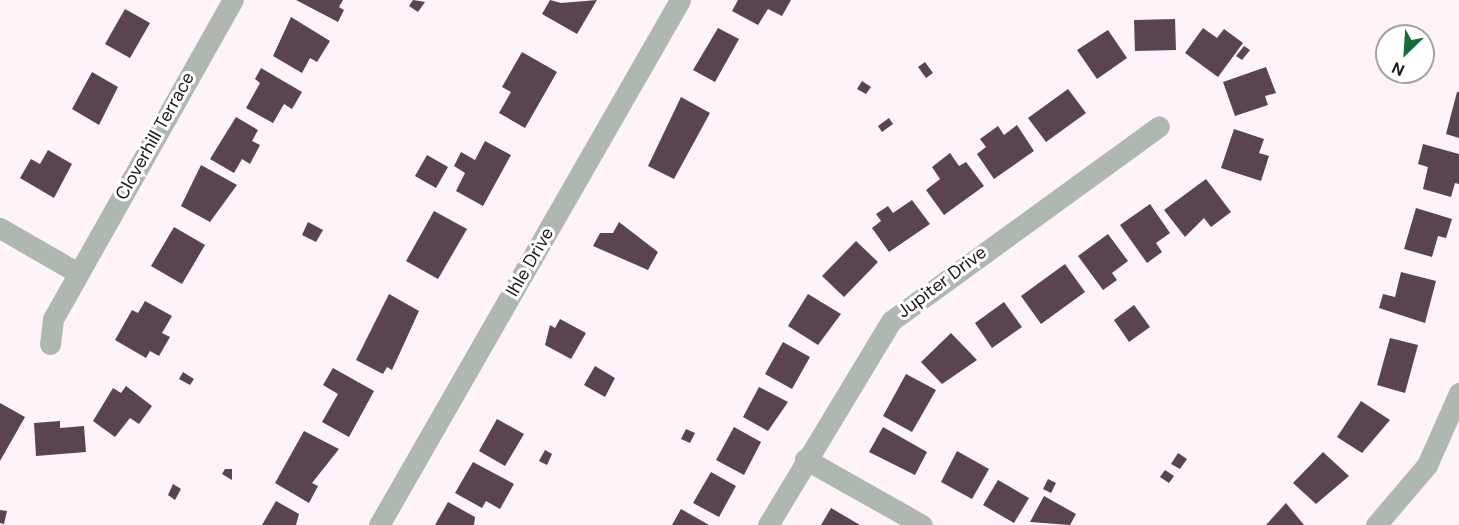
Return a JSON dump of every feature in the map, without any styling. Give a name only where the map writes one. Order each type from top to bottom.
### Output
[{"type":"street","name":"Cloverhill Terrace","points":[[50,344],[53,319],[233,0]]},
{"type":"street","name":"Ihle Drive","points":[[379,525],[680,0]]},
{"type":"street","name":"Jupiter Drive","points":[[768,525],[873,343],[911,301],[1159,126]]},
{"type":"street","points":[[0,228],[78,273]]},
{"type":"street","points":[[1376,525],[1426,465],[1459,393]]},
{"type":"street","points":[[805,459],[922,525]]},
{"type":"building","points":[[296,0],[343,0],[339,7],[344,10],[338,22]]},
{"type":"building","points":[[413,0],[425,2],[418,12],[409,6]]},
{"type":"building","points":[[550,0],[561,3],[597,0],[577,34],[542,14]]},
{"type":"building","points":[[738,0],[791,0],[782,16],[768,9],[758,25],[732,11]]},
{"type":"building","points":[[125,9],[150,23],[130,58],[105,44]]},
{"type":"building","points":[[291,17],[330,41],[317,62],[310,58],[302,73],[273,56]]},
{"type":"building","points":[[1175,19],[1176,50],[1135,51],[1134,20]]},
{"type":"building","points":[[718,28],[739,39],[715,82],[693,70]]},
{"type":"building","points":[[1203,28],[1217,38],[1224,29],[1243,43],[1218,77],[1185,53]]},
{"type":"building","points":[[1108,30],[1127,58],[1097,79],[1077,50]]},
{"type":"building","points":[[1244,46],[1250,50],[1242,60],[1236,56]]},
{"type":"building","points":[[522,52],[557,72],[525,128],[499,113],[511,92],[502,87]]},
{"type":"building","points":[[925,62],[933,73],[926,78],[918,67]]},
{"type":"building","points":[[1266,67],[1276,93],[1265,96],[1268,105],[1235,116],[1223,82]]},
{"type":"building","points":[[261,68],[302,92],[292,109],[284,104],[273,123],[246,108],[260,83],[255,79]]},
{"type":"building","points":[[92,72],[118,87],[99,125],[72,109]]},
{"type":"building","points":[[862,81],[871,87],[866,94],[857,89]]},
{"type":"building","points":[[1068,89],[1086,113],[1046,142],[1028,118]]},
{"type":"building","points":[[1457,92],[1459,92],[1459,138],[1446,134]]},
{"type":"building","points":[[681,97],[710,113],[674,179],[648,166]]},
{"type":"building","points":[[236,117],[258,130],[252,141],[260,145],[250,164],[242,159],[234,173],[210,159]]},
{"type":"building","points":[[889,118],[893,124],[882,132],[878,126]]},
{"type":"building","points":[[1017,125],[1034,151],[994,179],[977,154],[986,147],[980,139],[998,126],[1004,135]]},
{"type":"building","points":[[1234,129],[1264,139],[1259,153],[1269,156],[1261,181],[1221,168]]},
{"type":"building","points":[[485,141],[511,155],[483,206],[456,191],[465,173],[454,166],[461,152],[475,160]]},
{"type":"building","points":[[1423,144],[1459,154],[1459,184],[1455,183],[1451,197],[1423,189],[1428,167],[1418,164]]},
{"type":"building","points":[[48,150],[72,164],[54,198],[20,178],[31,159],[40,164]]},
{"type":"building","points":[[950,153],[959,166],[966,162],[984,186],[944,215],[926,190],[940,179],[932,167]]},
{"type":"building","points":[[427,155],[448,167],[436,188],[415,176]]},
{"type":"building","points":[[201,165],[237,185],[210,222],[181,206]]},
{"type":"building","points":[[1206,179],[1231,212],[1211,227],[1204,218],[1185,237],[1164,210]]},
{"type":"building","points":[[912,200],[930,224],[889,252],[872,228],[881,221],[876,214],[888,206],[893,213]]},
{"type":"building","points":[[1150,204],[1170,233],[1156,243],[1162,252],[1147,263],[1120,225]]},
{"type":"building","points":[[1416,208],[1452,219],[1446,238],[1438,236],[1432,257],[1404,249]]},
{"type":"building","points":[[434,211],[467,229],[438,279],[406,261]]},
{"type":"building","points":[[308,222],[323,230],[316,242],[302,235]]},
{"type":"building","points":[[619,222],[658,252],[648,270],[593,246],[600,233],[613,233]]},
{"type":"building","points":[[174,227],[205,245],[182,284],[151,266]]},
{"type":"building","points":[[1108,234],[1128,261],[1112,273],[1117,280],[1103,290],[1078,256]]},
{"type":"building","points":[[856,241],[878,262],[844,297],[822,276]]},
{"type":"building","points":[[1065,264],[1085,292],[1041,324],[1021,296]]},
{"type":"building","points":[[1401,272],[1436,281],[1425,323],[1379,308],[1383,294],[1395,297]]},
{"type":"building","points":[[389,294],[419,311],[392,370],[387,367],[383,374],[356,360]]},
{"type":"building","points":[[808,294],[841,314],[818,345],[788,326]]},
{"type":"building","points":[[145,301],[172,316],[162,333],[170,337],[159,356],[150,351],[146,358],[115,340],[132,310],[138,313]]},
{"type":"building","points":[[1004,302],[1022,327],[992,348],[975,323]]},
{"type":"building","points":[[1134,305],[1150,327],[1129,342],[1114,320]]},
{"type":"building","points":[[560,319],[586,333],[571,359],[545,345],[550,325],[555,328]]},
{"type":"building","points":[[951,333],[977,360],[942,384],[921,362]]},
{"type":"building","points":[[1390,338],[1418,345],[1405,393],[1377,385]]},
{"type":"building","points":[[783,342],[810,357],[792,389],[765,374]]},
{"type":"building","points":[[595,366],[615,378],[605,397],[584,385]]},
{"type":"building","points":[[333,368],[374,391],[349,437],[322,422],[338,394],[323,385]]},
{"type":"building","points":[[183,372],[194,379],[190,385],[179,379]]},
{"type":"building","points":[[906,374],[936,390],[912,432],[883,416]]},
{"type":"building","points":[[126,386],[152,406],[139,424],[130,418],[115,437],[93,421],[113,388],[121,393]]},
{"type":"building","points":[[759,387],[788,402],[768,431],[743,417]]},
{"type":"building","points":[[1361,401],[1390,420],[1362,453],[1337,437]]},
{"type":"building","points":[[0,403],[25,417],[0,461]]},
{"type":"building","points":[[497,419],[524,434],[505,466],[479,451]]},
{"type":"building","points":[[60,421],[60,428],[84,426],[86,452],[36,456],[34,423]]},
{"type":"building","points":[[734,427],[761,442],[744,475],[716,460]]},
{"type":"building","points":[[883,427],[927,452],[915,475],[869,452]]},
{"type":"building","points":[[686,429],[695,433],[690,443],[681,439]]},
{"type":"building","points":[[304,431],[339,449],[312,483],[318,486],[309,503],[275,483]]},
{"type":"building","points":[[545,450],[552,454],[547,465],[539,461]]},
{"type":"building","points":[[957,451],[989,469],[972,499],[941,482]]},
{"type":"building","points":[[1323,452],[1349,476],[1316,504],[1293,483]]},
{"type":"building","points":[[1178,453],[1187,459],[1180,469],[1171,464]]},
{"type":"building","points":[[473,462],[514,484],[500,509],[486,501],[482,508],[455,493]]},
{"type":"building","points":[[225,469],[232,469],[232,480],[222,474]]},
{"type":"building","points":[[1165,470],[1174,476],[1169,483],[1160,477]]},
{"type":"building","points":[[711,472],[736,486],[719,517],[693,503]]},
{"type":"building","points":[[1048,479],[1056,483],[1051,493],[1043,489]]},
{"type":"building","points":[[998,480],[1029,498],[1014,523],[983,505]]},
{"type":"building","points":[[173,484],[181,489],[175,500],[168,495]]},
{"type":"building","points":[[1044,496],[1076,514],[1070,525],[1030,522]]},
{"type":"building","points":[[276,501],[299,514],[296,525],[262,525]]},
{"type":"building","points":[[448,502],[475,517],[474,525],[435,525]]},
{"type":"building","points":[[1286,503],[1304,525],[1266,525]]},
{"type":"building","points":[[831,508],[860,525],[821,525]]},
{"type":"building","points":[[681,509],[709,525],[672,525]]},
{"type":"building","points":[[0,510],[7,511],[4,524],[0,523]]}]
